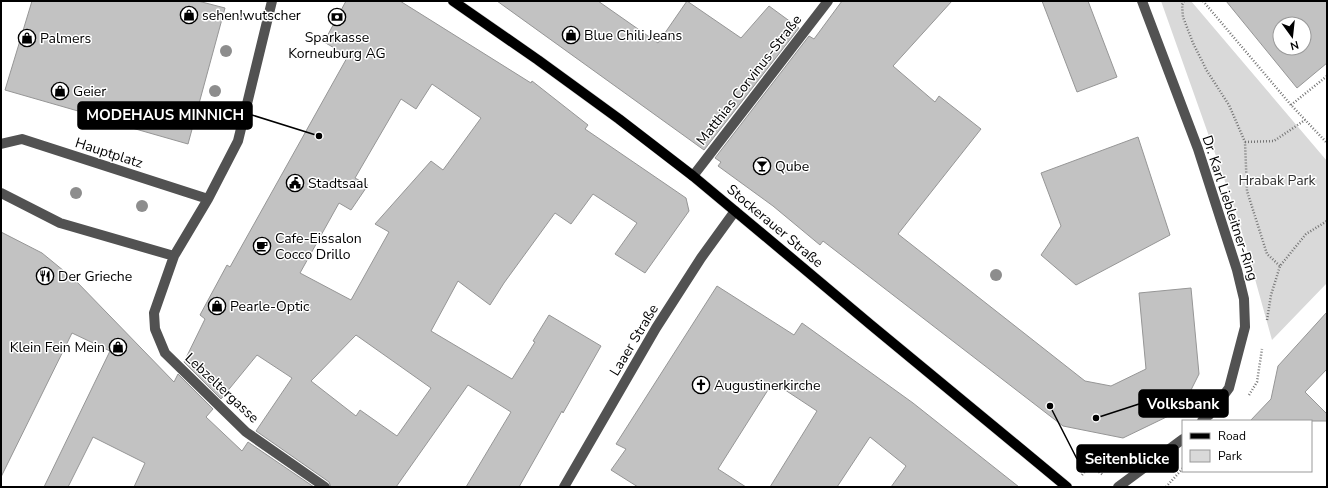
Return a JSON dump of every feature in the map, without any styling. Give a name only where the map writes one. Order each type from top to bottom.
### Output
[{"type":"main road","name":"Stockerauer Straße","points":[[453,1],[619,119],[693,176],[1067,487]]},
{"type":"street","points":[[1,193],[60,223],[174,256],[208,199],[238,141],[272,1]]},
{"type":"street","name":"Matthias Corvinus-Straße","points":[[693,176],[828,1]]},
{"type":"street","name":"Dr. Karl Liebleitner-Ring","points":[[1142,1],[1198,149],[1237,270],[1244,299],[1245,327],[1229,388],[1209,415],[1203,420]]},
{"type":"street","name":"Hauptplatz","points":[[1,144],[22,139],[208,199]]},
{"type":"street","name":"Laaer Straße","points":[[564,487],[656,328],[701,258],[735,211]]},
{"type":"street","name":"Lebzeltergasse","points":[[174,256],[154,313],[155,330],[164,353],[246,432],[325,487]]},
{"type":"street","points":[[1118,487],[1182,440]]},
{"type":"path","points":[[1184,1],[1182,5],[1183,16],[1193,42],[1207,72],[1229,105],[1245,142],[1247,191],[1267,254],[1280,266]]},
{"type":"path","points":[[1203,1],[1291,106],[1327,143]]},
{"type":"path","points":[[1291,106],[1327,76]]},
{"type":"path","points":[[1245,142],[1274,141],[1305,120]]},
{"type":"path","points":[[1266,322],[1271,295],[1280,266],[1306,234],[1327,221]]},
{"type":"path","points":[[1246,400],[1257,382],[1263,344]]},
{"type":"path","points":[[1166,487],[1182,469]]},
{"type":"green space","name":"Hrabak Park","points":[[1161,1],[1191,1],[1327,161],[1327,283],[1272,340],[1238,218]]},
{"type":"building","points":[[32,1],[198,1],[225,8],[188,144],[5,90]]},
{"type":"building","points":[[346,1],[400,1],[531,83],[532,81],[588,125],[585,129],[686,198],[689,211],[645,273],[615,254],[637,223],[593,194],[571,224],[555,213],[504,283],[490,305],[458,281],[431,331],[512,379],[535,342],[533,341],[549,315],[601,346],[519,487],[466,487],[511,412],[468,385],[396,487],[331,487],[329,482],[256,431],[292,378],[257,355],[221,399],[184,362],[205,319],[200,315],[227,265],[230,267],[348,56],[324,42]],"holes":[[[432,84],[481,118],[443,170],[431,161],[375,224],[389,232],[351,300],[300,273],[339,203],[351,210],[368,185],[355,178],[401,99],[416,109]],[[356,335],[431,388],[397,436],[360,410],[356,416],[311,381]]]},
{"type":"building","points":[[497,1],[598,1],[658,43],[687,1],[741,38],[769,6],[799,28],[704,150]]},
{"type":"building","points":[[842,1],[952,1],[893,66],[935,102],[939,96],[981,129],[898,234],[1085,381],[1111,386],[1146,369],[1139,293],[1191,288],[1199,374],[1181,410],[1123,438],[1063,426],[823,241],[820,245],[773,206],[718,166],[721,162],[715,158],[809,36],[814,39]]},
{"type":"building","points":[[1042,1],[1088,1],[1117,77],[1077,92]]},
{"type":"building","points":[[1226,1],[1327,1],[1327,63],[1297,88]]},
{"type":"building","points":[[1138,137],[1170,235],[1076,285],[1041,255],[1061,226],[1041,173]]},
{"type":"building","points":[[1,232],[42,253],[75,280],[174,382],[178,374],[213,409],[206,417],[242,451],[248,442],[314,487],[134,487],[145,463],[93,437],[68,487],[44,487],[110,351],[72,333],[1,477]]},
{"type":"building","points":[[717,286],[794,335],[802,323],[913,403],[1019,487],[891,487],[906,466],[870,437],[837,487],[770,487],[817,411],[773,382],[718,469],[746,487],[638,487],[611,470],[626,449],[616,444]]},
{"type":"building","points":[[1327,312],[1327,369],[1305,392],[1327,414],[1327,421],[1251,420],[1271,399],[1278,366]]},
{"type":"place","name":"sehen!wutscher","points":[[189,15]]},
{"type":"place","name":"Sparkasse Korneuburg AG","points":[[337,17]]},
{"type":"place","name":"Blue Chili Jeans","points":[[571,35]]},
{"type":"place","name":"Palmers","points":[[27,38]]},
{"type":"place","name":"Geier","points":[[60,91]]},
{"type":"place","name":"MODEHAUS MINNICH","points":[[319,136]]},
{"type":"place","name":"Qube","points":[[762,166]]},
{"type":"place","name":"Stadtsaal","points":[[295,183]]},
{"type":"place","name":"Cafe-Eissalon Cocco Drillo","points":[[262,246]]},
{"type":"place","name":"Der Grieche","points":[[45,276]]},
{"type":"place","name":"Pearle-Optic","points":[[217,306]]},
{"type":"place","name":"Klein Fein Mein","points":[[118,347]]},
{"type":"place","name":"Augustinerkirche","points":[[701,385]]},
{"type":"place","name":"Seitenblicke","points":[[1050,406]]},
{"type":"place","name":"Volksbank","points":[[1096,418]]}]
